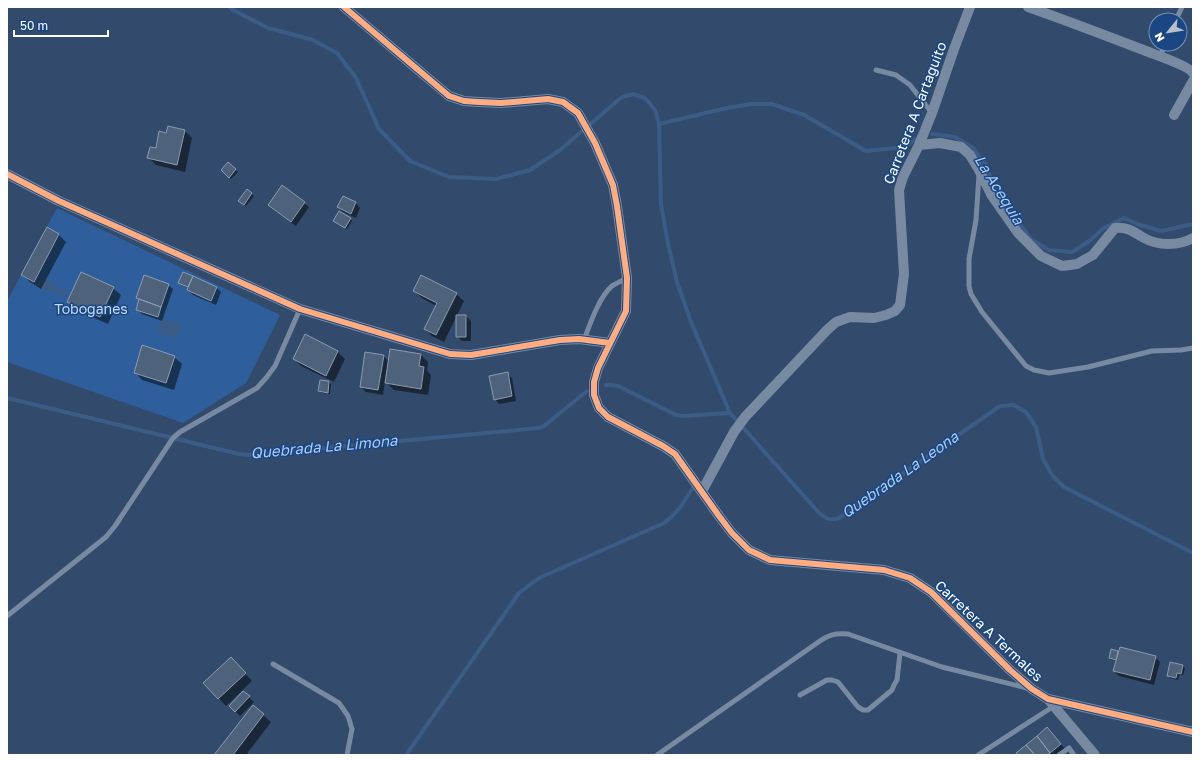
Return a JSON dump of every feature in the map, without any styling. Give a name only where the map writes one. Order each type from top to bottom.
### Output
[{"type":"street","name":"Carretera A Termales","points":[[344,7],[449,96],[464,101],[501,103],[548,99],[563,102],[578,113],[595,143],[613,185],[628,278],[626,311],[598,368],[594,382],[594,395],[599,408],[608,418],[663,446],[675,454],[723,522],[748,550],[770,560],[884,570],[910,578],[931,592],[1010,670],[1051,703],[1193,732]]},
{"type":"street","name":"Carretera A Cartaguito","points":[[702,491],[734,432],[745,417],[827,330],[836,322],[850,317],[874,318],[886,315],[895,311],[900,305],[904,274],[899,190],[903,177],[920,145],[970,7]]},
{"type":"street","points":[[1028,7],[1078,24],[1184,67],[1191,70],[1193,73]]},
{"type":"street","points":[[1174,115],[1193,81]]},
{"type":"street","points":[[920,145],[940,143],[961,147],[970,155],[992,196],[1018,233],[1041,256],[1062,266],[1077,264],[1093,255],[1115,228],[1119,227],[1132,230],[1145,239],[1160,244],[1176,244],[1193,238]]},
{"type":"street","points":[[7,174],[59,201],[300,309],[450,354],[471,355],[560,340],[584,340],[610,343]]},
{"type":"street","points":[[1051,703],[1095,755]]},
{"type":"lane","points":[[1160,57],[1162,52]]},
{"type":"lane","points":[[876,70],[896,75],[910,85],[932,113]]},
{"type":"lane","points":[[979,170],[976,220],[969,259],[968,286],[982,312],[1026,366],[1034,370],[1049,373],[1088,367],[1152,351],[1193,348]]},
{"type":"lane","points":[[584,340],[602,300],[612,286],[628,278]]},
{"type":"lane","points":[[7,616],[106,537],[116,526],[173,438],[180,432],[257,388],[262,383],[275,366],[300,309]]},
{"type":"lane","points":[[657,755],[826,637],[837,633],[848,634],[942,667],[1032,689]]},
{"type":"lane","points":[[800,695],[826,680],[832,680],[838,682],[858,707],[863,710],[868,710],[892,690],[896,680],[900,652]]},
{"type":"lane","points":[[273,664],[339,703],[348,716],[352,729],[347,755]]},
{"type":"lane","points":[[978,755],[1051,703]]},
{"type":"lane","points":[[1059,755],[1069,748],[1074,755]]},
{"type":"green space","name":"Toboganes","points":[[57,208],[280,315],[246,383],[183,423],[7,362],[7,301]]},
{"type":"shaded area","points":[[45,279],[50,283],[55,283],[57,288],[67,291],[65,297],[55,291],[51,292],[48,289],[41,289],[40,282]]},
{"type":"shaded area","points":[[161,318],[181,324],[177,338],[157,332]]},
{"type":"building","points":[[168,126],[185,130],[177,165],[147,158],[150,147],[156,148],[159,131],[166,133]]},
{"type":"building","points":[[228,162],[236,169],[229,178],[221,170]]},
{"type":"building","points":[[282,185],[305,202],[291,222],[268,205]]},
{"type":"building","points":[[247,189],[252,193],[244,205],[238,201]]},
{"type":"building","points":[[343,196],[356,202],[351,214],[337,207]]},
{"type":"building","points":[[339,211],[351,218],[345,228],[333,221]]},
{"type":"building","points":[[47,227],[59,234],[34,282],[21,275]]},
{"type":"building","points":[[81,272],[114,287],[100,317],[67,302]]},
{"type":"building","points":[[183,272],[193,276],[188,287],[178,283]]},
{"type":"building","points":[[144,275],[169,284],[161,307],[136,298]]},
{"type":"building","points":[[421,275],[457,293],[436,335],[424,329],[437,303],[413,291]]},
{"type":"building","points":[[193,276],[217,287],[211,301],[187,290]]},
{"type":"building","points":[[139,299],[161,307],[158,317],[136,310]]},
{"type":"building","points":[[456,315],[466,315],[466,337],[456,337]]},
{"type":"building","points":[[305,334],[338,351],[326,376],[293,359]]},
{"type":"building","points":[[142,345],[175,356],[166,383],[134,373]]},
{"type":"building","points":[[390,349],[421,354],[419,366],[424,367],[421,389],[385,383]]},
{"type":"building","points":[[365,352],[384,355],[378,390],[360,387]]},
{"type":"building","points":[[508,372],[512,396],[494,400],[489,376]]},
{"type":"building","points":[[320,380],[329,381],[328,393],[318,391]]},
{"type":"building","points":[[1120,647],[1156,656],[1150,680],[1113,671]]},
{"type":"building","points":[[1111,649],[1118,651],[1116,660],[1109,658]]},
{"type":"building","points":[[231,657],[246,673],[218,699],[203,683]]},
{"type":"building","points":[[1170,662],[1183,665],[1181,674],[1177,673],[1176,678],[1167,676]]},
{"type":"building","points":[[243,691],[250,696],[235,712],[229,706]]},
{"type":"building","points":[[253,705],[264,714],[233,755],[214,755]]},
{"type":"building","points":[[1047,727],[1061,744],[1050,753],[1037,736]]},
{"type":"building","points":[[1037,736],[1050,753],[1047,755],[1035,755],[1026,745]]},
{"type":"building","points":[[1026,745],[1035,755],[1017,755],[1016,753]]},
{"type":"waterway","name":"Quebrada La Leona","points":[[229,7],[268,28],[313,40],[337,53],[356,78],[379,129],[410,161],[449,177],[496,179],[530,170],[560,150],[622,97],[633,94],[645,98],[655,110],[659,124],[661,204],[677,282],[691,322],[730,413],[819,513],[826,518],[839,518],[1000,406],[1013,405],[1026,412],[1036,427],[1043,459],[1052,475],[1064,487],[1193,553]]},
{"type":"waterway","name":"La Acequia","points":[[659,124],[727,108],[752,104],[772,104],[804,115],[866,151],[905,146],[918,138]]},
{"type":"waterway","name":"La Acequia","points":[[932,134],[955,137],[973,148],[986,165],[993,184],[1012,214],[1032,240],[1049,250],[1072,252],[1088,242],[1104,228],[1124,218],[1140,225],[1161,231],[1193,224]]},
{"type":"waterway","name":"Quebrada La Limona","points":[[606,385],[618,386],[676,415],[682,416],[730,413]]},
{"type":"waterway","name":"Quebrada La Limona","points":[[7,398],[239,454],[250,455],[539,428],[544,426],[587,391]]},
{"type":"waterway","points":[[406,755],[519,593],[539,578],[664,523],[676,512],[692,489]]},
{"type":"cycle path","points":[[344,7],[449,96],[464,101],[501,103],[548,99],[563,102],[578,113],[595,143],[613,185],[627,278],[626,311],[598,368],[594,382],[594,395],[599,408],[608,417],[663,446],[675,454],[732,533],[749,550],[770,560],[884,570],[910,578],[931,592],[1010,670],[1032,689],[1048,699],[1193,732]]},
{"type":"cycle path","points":[[7,174],[59,201],[300,309],[450,354],[471,355],[560,340],[579,339],[610,343]]}]
